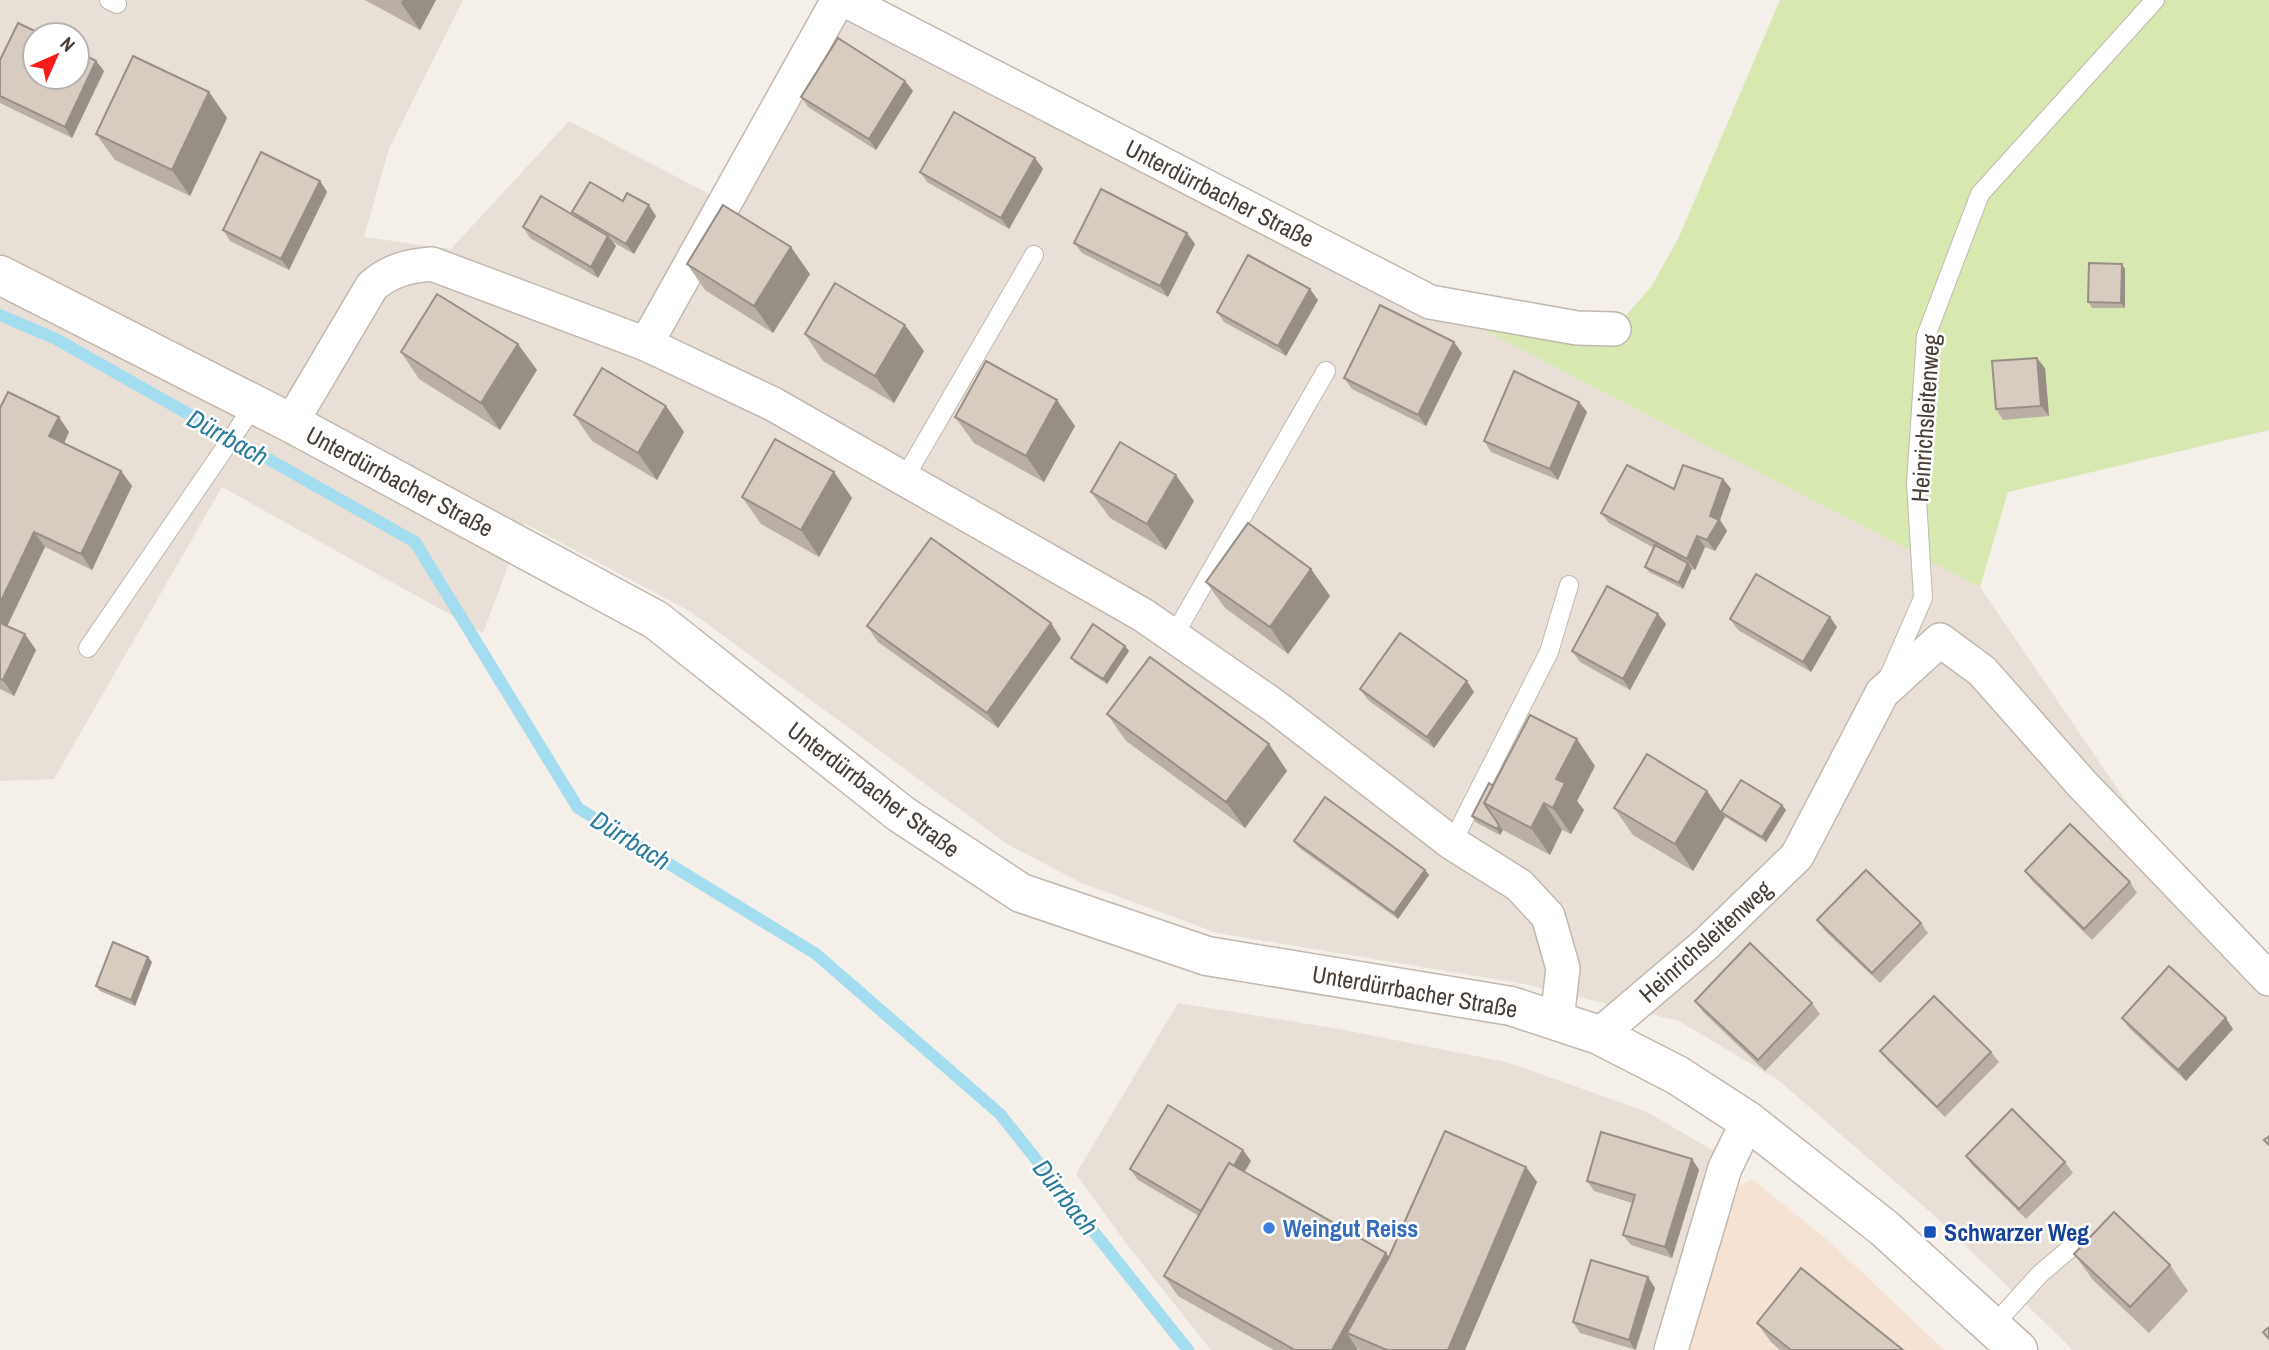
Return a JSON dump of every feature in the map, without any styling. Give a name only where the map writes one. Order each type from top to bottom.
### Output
[{"type":"street","points":[[646,344],[838,0]]},
{"type":"street","name":"Unterdürrbacher Straße","points":[[845,0],[1430,302],[1577,328],[1614,329]]},
{"type":"street","name":"Unterdürrbacher Straße","points":[[291,423],[372,286],[387,273],[407,267],[432,264],[464,273],[646,344],[773,404],[1143,615],[1273,705],[1452,843],[1519,885],[1548,916],[1563,968],[1557,1020]]},
{"type":"street","name":"Unterdürrbacher Straße","points":[[0,275],[239,426],[291,423],[656,620],[901,814],[1021,893],[1207,956],[1511,1006],[1599,1035],[1678,1074],[1748,1121],[1884,1228],[2006,1338]]},
{"type":"street","name":"Heinrichsleitenweg","points":[[1599,1035],[1706,944],[1797,856],[1882,693],[1940,640],[1971,663],[2269,979]]},
{"type":"street","points":[[1671,1350],[1725,1168],[1748,1121]]},
{"type":"lane","name":"Heinrichsleitenweg","points":[[1882,693],[1923,598],[1916,482],[1926,336],[1980,194],[2155,0]]},
{"type":"lane","points":[[904,479],[1034,256]]},
{"type":"lane","points":[[1173,637],[1325,370]]},
{"type":"lane","points":[[88,648],[239,426]]},
{"type":"lane","points":[[1452,843],[1549,652],[1569,585]]},
{"type":"lane","points":[[2006,1338],[2040,1274],[2081,1239]]},
{"type":"shaded area","points":[[0,0],[463,0],[389,149],[364,237],[451,249],[569,121],[725,202],[838,0],[1980,587],[2138,819],[2269,956],[2269,1350],[2073,1350],[1937,1218],[1778,1080],[1679,1021],[1524,984],[1217,933],[1082,883],[1007,844],[691,612],[524,523],[483,633],[222,487],[54,779],[0,781]]},
{"type":"shaded area","points":[[1178,1003],[1339,1029],[1506,1062],[1645,1111],[1716,1152],[1652,1350],[1211,1350],[1129,1247],[1076,1174]]},
{"type":"shaded area","points":[[1752,1179],[1831,1243],[1944,1350],[1686,1350],[1739,1186]]},
{"type":"green space","points":[[1780,0],[2269,0],[2269,430],[2008,492],[1980,587],[1430,302],[1614,329],[1651,287],[1679,237]]},
{"type":"building","points":[[18,23],[21,24],[21,91],[82,91],[65,127],[0,96],[0,60]]},
{"type":"building","points":[[838,38],[905,81],[869,139],[801,97]]},
{"type":"building","points":[[133,56],[209,92],[172,170],[96,134]]},
{"type":"building","points":[[91,58],[96,61],[91,72]]},
{"type":"building","points":[[954,112],[1035,158],[1001,218],[920,172]]},
{"type":"building","points":[[261,152],[320,181],[281,259],[223,230]]},
{"type":"building","points":[[590,182],[623,201],[627,193],[649,205],[626,244],[572,212]]},
{"type":"building","points":[[1101,189],[1187,233],[1160,286],[1074,243]]},
{"type":"building","points":[[541,196],[608,236],[591,267],[523,227]]},
{"type":"building","points":[[723,205],[791,247],[754,306],[687,264]]},
{"type":"building","points":[[1248,255],[1310,289],[1278,346],[1217,312]]},
{"type":"building","points":[[2089,263],[2122,264],[2121,303],[2088,302]]},
{"type":"building","points":[[835,283],[905,325],[875,376],[805,334]]},
{"type":"building","points":[[437,294],[518,344],[481,403],[401,352]]},
{"type":"building","points":[[1380,305],[1454,342],[1418,415],[1344,378]]},
{"type":"building","points":[[2037,358],[2041,406],[1996,409],[1992,361]]},
{"type":"building","points":[[986,361],[1057,400],[1026,456],[955,417]]},
{"type":"building","points":[[602,368],[666,406],[638,453],[574,415]]},
{"type":"building","points":[[1514,371],[1579,402],[1550,469],[1484,441]]},
{"type":"building","points":[[8,392],[59,417],[49,436],[121,471],[81,554],[34,532],[0,603],[0,408]]},
{"type":"building","points":[[775,439],[834,472],[801,530],[742,497]]},
{"type":"building","points":[[1120,442],[1176,475],[1147,524],[1091,492]]},
{"type":"building","points":[[1627,465],[1674,489],[1683,465],[1723,479],[1710,516],[1719,520],[1707,540],[1697,536],[1687,559],[1601,513]]},
{"type":"building","points":[[1248,523],[1311,569],[1270,627],[1206,582]]},
{"type":"building","points":[[931,538],[1051,623],[987,713],[867,626]]},
{"type":"building","points":[[1655,545],[1688,563],[1679,583],[1645,567]]},
{"type":"building","points":[[1756,574],[1830,617],[1803,662],[1730,619]]},
{"type":"building","points":[[1607,586],[1658,614],[1623,679],[1572,651]]},
{"type":"building","points":[[0,623],[25,634],[3,680],[0,679]]},
{"type":"building","points":[[1093,624],[1125,646],[1103,679],[1071,658]]},
{"type":"building","points":[[1400,633],[1467,681],[1427,737],[1360,689]]},
{"type":"building","points":[[1150,657],[1269,744],[1226,802],[1107,714]]},
{"type":"building","points":[[1530,715],[1577,739],[1556,779],[1565,783],[1553,808],[1544,803],[1531,828],[1484,803]]},
{"type":"building","points":[[1647,754],[1707,791],[1675,844],[1614,808]]},
{"type":"building","points":[[1741,780],[1782,805],[1762,837],[1721,812]]},
{"type":"building","points":[[1489,783],[1493,786],[1484,803],[1499,825],[1497,829],[1472,816]]},
{"type":"building","points":[[1325,797],[1425,870],[1394,913],[1294,841]]},
{"type":"building","points":[[2070,824],[2130,882],[2084,929],[2025,871]]},
{"type":"building","points":[[1866,870],[1921,923],[1872,973],[1817,920]]},
{"type":"building","points":[[113,942],[148,957],[131,1000],[96,986]]},
{"type":"building","points":[[1750,943],[1812,1003],[1758,1060],[1695,1001]]},
{"type":"building","points":[[2169,966],[2226,1018],[2178,1070],[2122,1018]]},
{"type":"building","points":[[1934,996],[1991,1052],[1937,1107],[1880,1051]]},
{"type":"building","points":[[1168,1105],[1243,1150],[1234,1166],[1229,1163],[1201,1211],[1130,1169]]},
{"type":"building","points":[[2012,1109],[2065,1162],[2019,1209],[1966,1156]]},
{"type":"building","points":[[1445,1131],[1526,1167],[1448,1350],[1387,1350],[1347,1333],[1389,1257]]},
{"type":"building","points":[[1601,1132],[1692,1159],[1665,1247],[1623,1235],[1635,1195],[1587,1181]]},
{"type":"building","name":"Weingut Reiss","points":[[1229,1163],[1386,1253],[1332,1350],[1295,1350],[1164,1276]]},
{"type":"building","points":[[2114,1212],[2170,1265],[2130,1307],[2074,1254]]},
{"type":"building","points":[[1591,1260],[1648,1277],[1629,1340],[1573,1322]]},
{"type":"building","points":[[1801,1268],[1903,1350],[1791,1350],[1757,1323]]},
{"type":"building","points":[[2269,1327],[2269,1339],[2263,1332]]},
{"type":"waterway","name":"Dürrbach","points":[[0,315],[56,339],[415,542],[578,808],[816,954],[1000,1114],[1188,1350]]},
{"type":"place","name":"Weingut Reiss","points":[[1269,1228]]},
{"type":"place","name":"Schwarzer Weg","points":[[1930,1232]]}]
